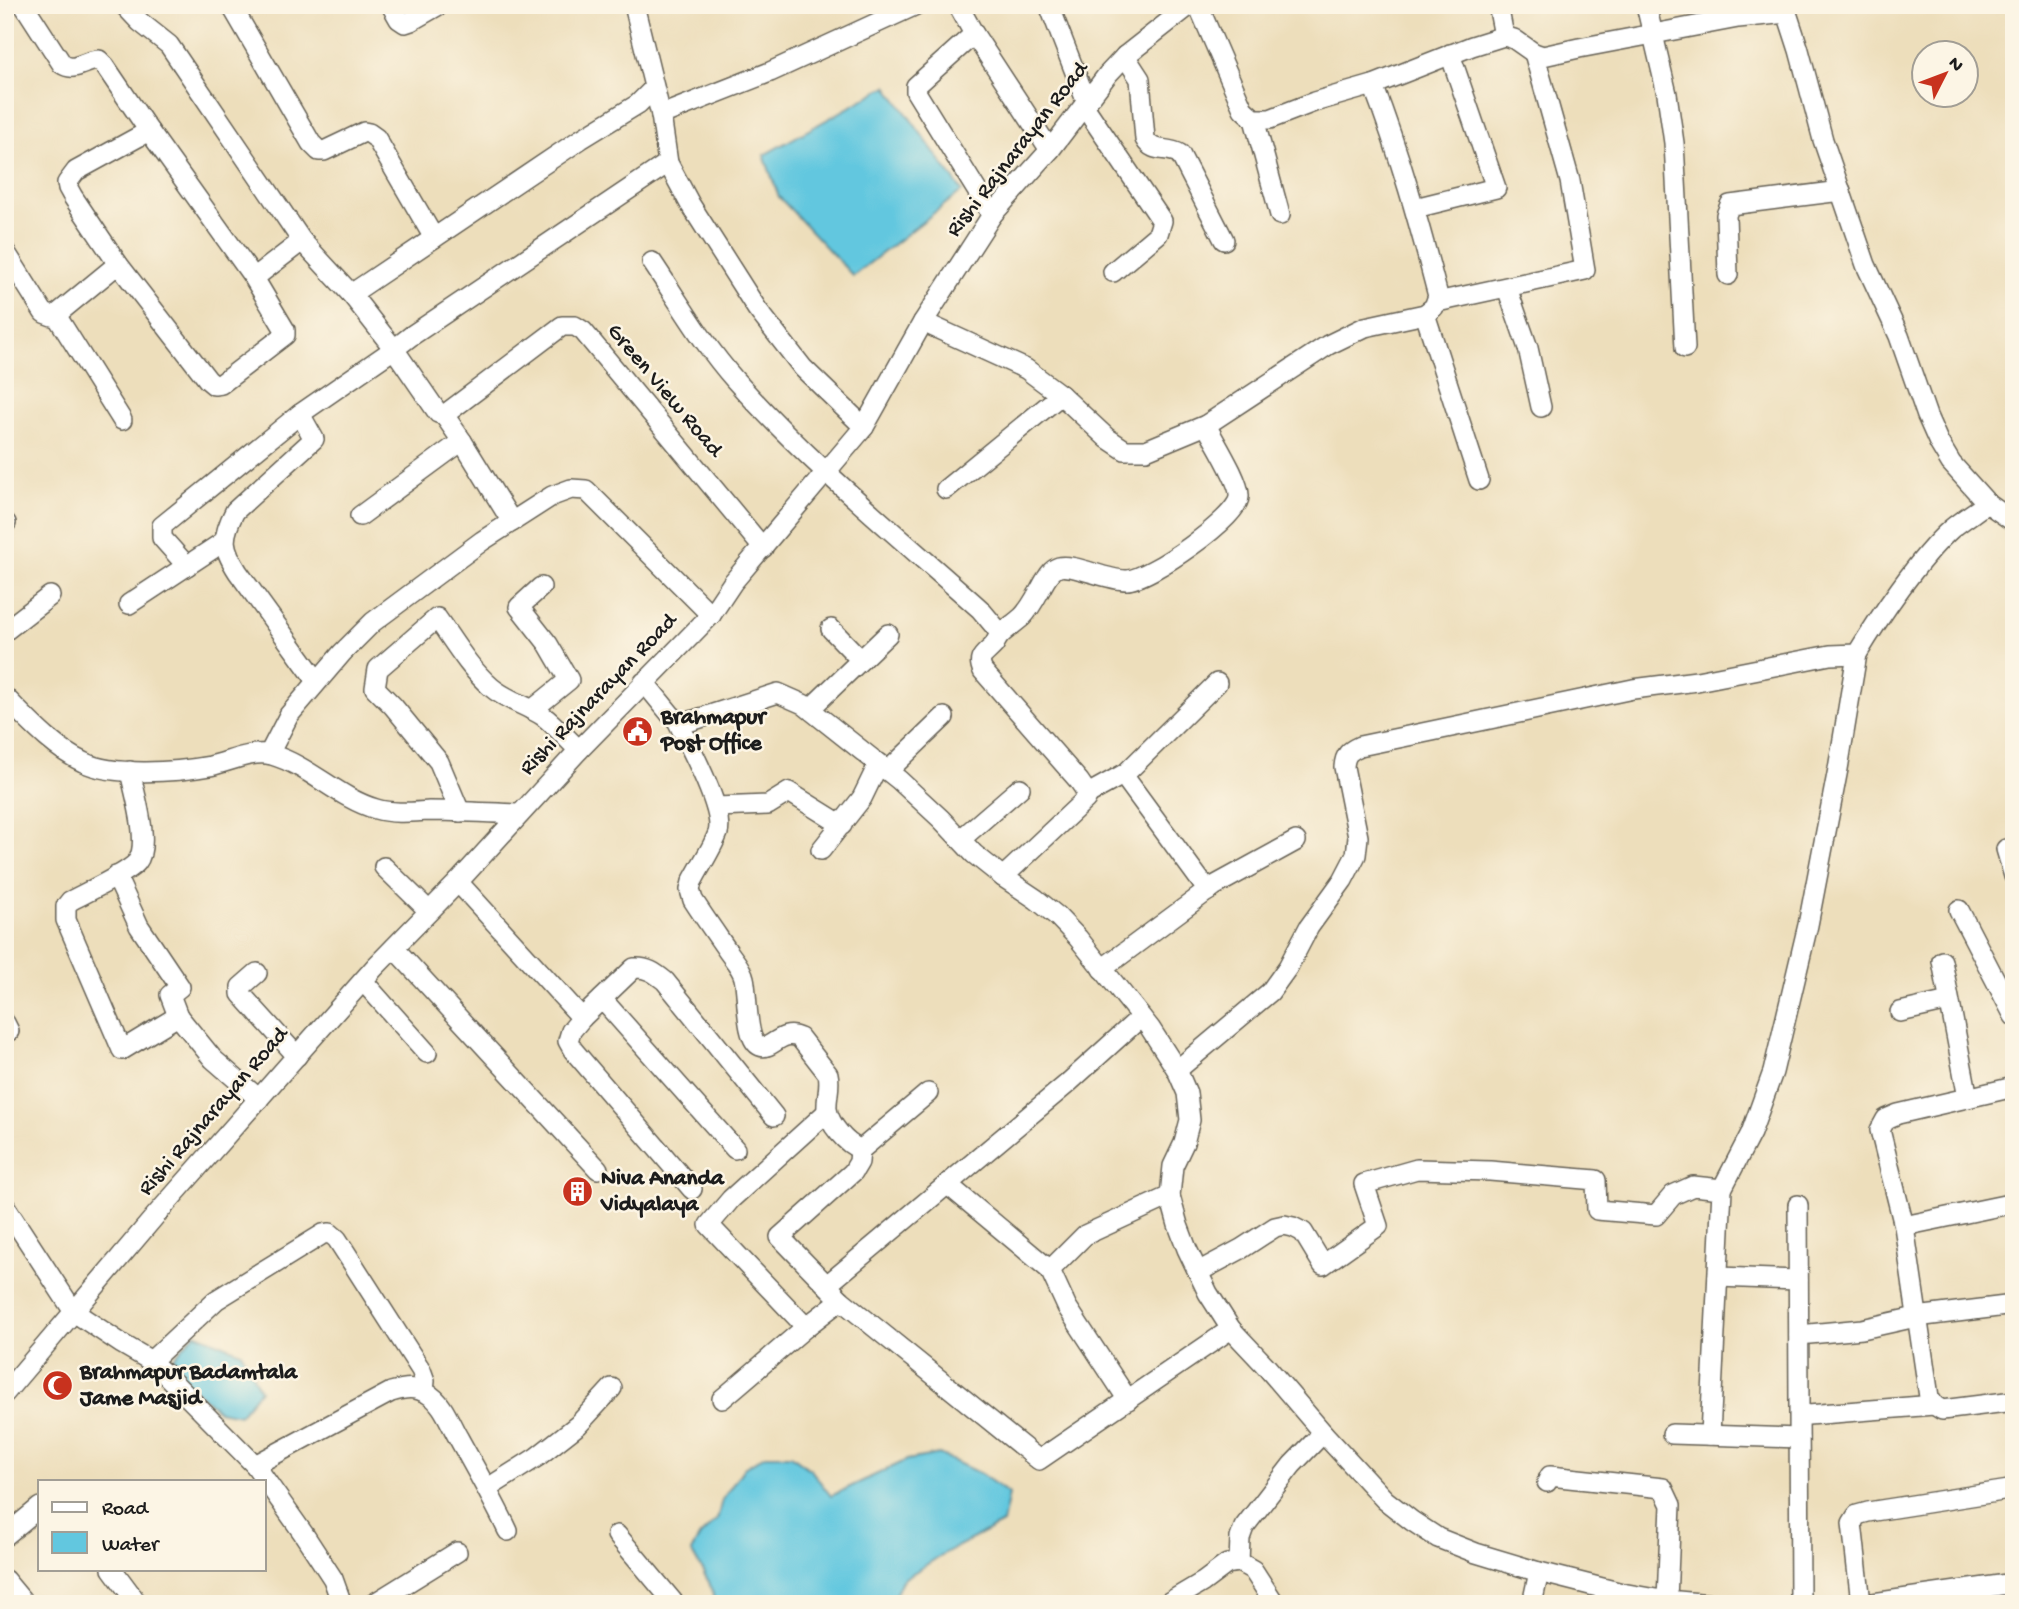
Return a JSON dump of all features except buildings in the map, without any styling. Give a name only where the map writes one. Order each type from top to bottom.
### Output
[{"type":"street","points":[[24,5],[67,68],[93,60],[99,60],[105,66],[254,278],[285,330],[285,335],[221,384],[215,385],[208,380],[118,264],[73,197],[67,183],[76,172],[149,131]]},
{"type":"street","points":[[124,5],[169,45],[302,241],[351,294],[394,349],[438,413],[444,415],[512,522]]},
{"type":"street","points":[[231,5],[311,144],[324,151],[363,132],[376,138],[434,238]]},
{"type":"street","points":[[391,5],[399,19],[405,23],[439,5]]},
{"type":"street","points":[[634,5],[661,115],[668,163],[690,204],[757,309],[803,368],[864,427]]},
{"type":"street","points":[[661,115],[770,72],[916,5]]},
{"type":"street","points":[[958,5],[1050,150]]},
{"type":"street","points":[[1049,5],[1085,104],[1162,220],[1158,234],[1113,272]]},
{"type":"street","name":"Rishi Rajnarayan Road","points":[[5,1393],[156,1215],[363,981],[579,750],[710,615],[733,582],[864,427],[923,321],[992,215],[1050,150],[1108,74],[1125,56],[1190,5]]},
{"type":"street","points":[[1198,5],[1243,108],[1254,119],[1280,215]]},
{"type":"street","points":[[1498,5],[1504,36]]},
{"type":"street","points":[[1646,5],[1667,94],[1674,143],[1685,348]]},
{"type":"street","points":[[1254,119],[1270,119],[1314,102],[1373,85],[1504,36],[1543,56],[1785,9],[1823,139],[1866,265],[1899,336],[1939,443],[1951,463],[1987,503],[2014,522]]},
{"type":"street","points":[[974,34],[916,86],[916,92],[992,215]]},
{"type":"street","points":[[923,321],[1026,369],[1061,395],[1107,438],[1125,450],[1146,450],[1206,425],[1328,345],[1365,327],[1507,288],[1585,270],[1570,181],[1534,53]]},
{"type":"street","points":[[1415,208],[1496,188],[1450,54]]},
{"type":"street","points":[[1125,56],[1140,79],[1145,139],[1148,146],[1173,150],[1180,154],[1224,240]]},
{"type":"street","points":[[1373,85],[1393,137],[1415,208],[1438,296],[1431,308],[1479,480]]},
{"type":"street","points":[[351,294],[581,139],[638,104],[654,88]]},
{"type":"street","points":[[187,566],[162,538],[162,526],[227,471],[300,414],[411,336],[668,163]]},
{"type":"street","points":[[1728,275],[1726,215],[1730,205],[1841,191]]},
{"type":"street","points":[[254,278],[302,241]]},
{"type":"street","points":[[5,251],[44,313],[52,316],[118,264]]},
{"type":"street","points":[[652,262],[708,345],[735,379],[826,473],[980,609],[1001,634]]},
{"type":"street","points":[[1507,288],[1528,348],[1541,407]]},
{"type":"street","points":[[56,315],[121,420]]},
{"type":"street","name":"Green View Road","points":[[444,415],[562,326],[575,326],[583,331],[763,548]]},
{"type":"street","points":[[946,489],[1061,395]]},
{"type":"street","points":[[300,414],[314,439],[235,511],[223,542],[238,572],[317,681]]},
{"type":"street","points":[[1088,794],[1079,780],[983,671],[979,664],[981,657],[1001,634],[1022,616],[1050,572],[1058,567],[1066,566],[1110,579],[1129,580],[1143,576],[1169,561],[1235,509],[1240,497],[1236,483],[1206,425]]},
{"type":"street","points":[[360,516],[462,441]]},
{"type":"street","points":[[269,754],[289,715],[373,622],[512,522],[552,496],[571,489],[586,490],[710,615]]},
{"type":"street","points":[[1710,1435],[1723,1189],[1751,1133],[1773,1072],[1808,925],[1857,654],[1869,633],[1918,566],[1951,529],[1987,503]]},
{"type":"street","points":[[129,604],[223,542]]},
{"type":"street","points":[[532,710],[569,680],[548,644],[519,607],[541,587]]},
{"type":"street","points":[[5,631],[50,596]]},
{"type":"street","points":[[460,812],[439,762],[375,688],[377,669],[437,618],[468,662],[489,685],[505,697],[545,718],[579,750]]},
{"type":"street","points":[[831,629],[861,660]]},
{"type":"street","points":[[810,709],[888,635]]},
{"type":"street","points":[[1177,1070],[1270,992],[1343,880],[1356,855],[1358,837],[1345,766],[1345,756],[1350,751],[1360,746],[1633,689],[1697,681],[1830,655],[1857,654]]},
{"type":"street","points":[[644,682],[677,720],[720,818],[718,832],[690,890],[693,901],[742,972],[748,997],[749,1029],[760,1046],[786,1035],[793,1034],[800,1038],[828,1074],[830,1080],[827,1112],[831,1120],[844,1139],[860,1149]]},
{"type":"street","points":[[1003,877],[1086,799],[1088,794],[1122,775],[1137,763],[1217,683]]},
{"type":"street","points":[[677,720],[688,722],[778,693],[803,704],[883,767],[942,819],[974,854],[1057,916],[1140,1017],[1177,1070],[1186,1093],[1190,1120],[1184,1143],[1173,1166],[1170,1196],[1178,1225],[1208,1293],[1231,1329],[1385,1500],[1438,1538],[1476,1553],[1622,1593],[1711,1604]]},
{"type":"street","points":[[5,697],[60,748],[85,764],[130,771],[187,770],[240,757],[269,754],[296,764],[353,799],[376,809],[403,813],[520,814]]},
{"type":"street","points":[[821,849],[842,825],[883,767],[944,717]]},
{"type":"street","points":[[130,771],[142,828],[142,850],[137,862],[71,901],[66,906],[66,920],[122,1050],[178,1016]]},
{"type":"street","points":[[1122,775],[1208,891]]},
{"type":"street","points":[[961,839],[1020,788]]},
{"type":"street","points":[[716,807],[768,805],[789,792],[842,825]]},
{"type":"street","points":[[1102,969],[1208,891],[1296,841]]},
{"type":"street","points":[[2006,849],[2014,876]]},
{"type":"street","points":[[384,867],[429,911]]},
{"type":"street","points":[[116,876],[139,926],[180,988],[170,995],[178,1016],[213,1059],[258,1098]]},
{"type":"street","points":[[458,882],[582,1018]]},
{"type":"street","points":[[1959,910],[2014,1016]]},
{"type":"street","points":[[394,948],[598,1169]]},
{"type":"street","points":[[1942,961],[1968,1098]]},
{"type":"street","points":[[692,1189],[568,1041],[571,1031],[582,1018],[634,968],[642,967],[665,981],[774,1116]]},
{"type":"street","points":[[257,973],[241,987],[241,994],[296,1056]]},
{"type":"street","points":[[363,981],[427,1053]]},
{"type":"street","points":[[602,999],[734,1149]]},
{"type":"street","points":[[1900,1012],[1949,1001]]},
{"type":"street","points":[[827,1285],[1067,1084],[1140,1017]]},
{"type":"street","points":[[2014,1087],[1898,1114],[1886,1119],[1880,1130],[1904,1226],[1929,1397],[1934,1405],[1942,1410],[2014,1401]]},
{"type":"street","points":[[928,1093],[860,1149],[859,1162],[853,1172],[780,1237],[841,1300],[1039,1460],[1231,1329]]},
{"type":"street","points":[[806,1327],[709,1225],[731,1199],[827,1112]]},
{"type":"street","points":[[1198,1272],[1275,1227],[1284,1225],[1303,1232],[1323,1265],[1378,1226],[1364,1184],[1417,1169],[1490,1171],[1596,1180],[1597,1210],[1657,1215],[1673,1195],[1693,1186],[1723,1189]]},
{"type":"street","points":[[947,1184],[1050,1270],[1067,1307],[1128,1400]]},
{"type":"street","points":[[1050,1270],[1085,1235],[1170,1196]]},
{"type":"street","points":[[1904,1226],[2014,1203]]},
{"type":"street","points":[[1798,1205],[1800,1604]]},
{"type":"street","points":[[5,1206],[74,1312],[150,1362],[191,1399],[255,1465],[262,1480]]},
{"type":"street","points":[[150,1362],[216,1300],[323,1234],[330,1233],[337,1239],[421,1370],[425,1381],[424,1392]]},
{"type":"street","points":[[1718,1277],[1798,1280]]},
{"type":"street","points":[[722,1399],[841,1300]]},
{"type":"street","points":[[1799,1335],[1862,1329],[1916,1317],[2014,1305]]},
{"type":"street","points":[[255,1465],[391,1391],[407,1387],[431,1395],[442,1408],[488,1488],[508,1531]]},
{"type":"street","points":[[488,1488],[548,1449],[578,1425],[612,1388]]},
{"type":"street","points":[[1808,1415],[1934,1405]]},
{"type":"street","points":[[1239,1562],[1240,1538],[1244,1527],[1292,1465],[1322,1433]]},
{"type":"street","points":[[1672,1434],[1799,1438]]},
{"type":"street","points":[[1547,1482],[1550,1476],[1663,1488],[1671,1505],[1667,1600]]},
{"type":"street","points":[[1861,1603],[1852,1523],[1857,1515],[2009,1490]]},
{"type":"street","points":[[268,1491],[333,1579],[342,1604]]},
{"type":"street","points":[[5,1536],[38,1509]]},
{"type":"street","points":[[617,1535],[675,1604]]},
{"type":"street","points":[[373,1604],[457,1552]]},
{"type":"street","points":[[1166,1604],[1227,1564],[1239,1562],[1253,1570],[1275,1604]]},
{"type":"street","points":[[113,1570],[138,1604]]},
{"type":"street","points":[[1532,1604],[1539,1572]]},
{"type":"street","points":[[5,1580],[25,1604]]},
{"type":"street","points":[[1850,1604],[2014,1583]]},
{"type":"water","points":[[887,86],[962,191],[853,276],[779,197],[764,155]]},
{"type":"water","points":[[195,1333],[241,1352],[260,1390],[239,1415],[219,1411],[167,1365]]},
{"type":"water","points":[[939,1454],[981,1474],[1009,1494],[1003,1523],[945,1553],[902,1580],[893,1600],[895,1604],[716,1604],[709,1582],[691,1551],[700,1536],[717,1520],[722,1500],[744,1468],[765,1455],[791,1455],[811,1470],[831,1496],[907,1460]]},
{"type":"place","name":"Brahmapur Post Office","points":[[638,731]]},
{"type":"place","name":"Niva Ananda Vidyalaya","points":[[578,1192]]},
{"type":"place","name":"Brahmapur Badamtala Jame Masjid","points":[[57,1386]]}]
